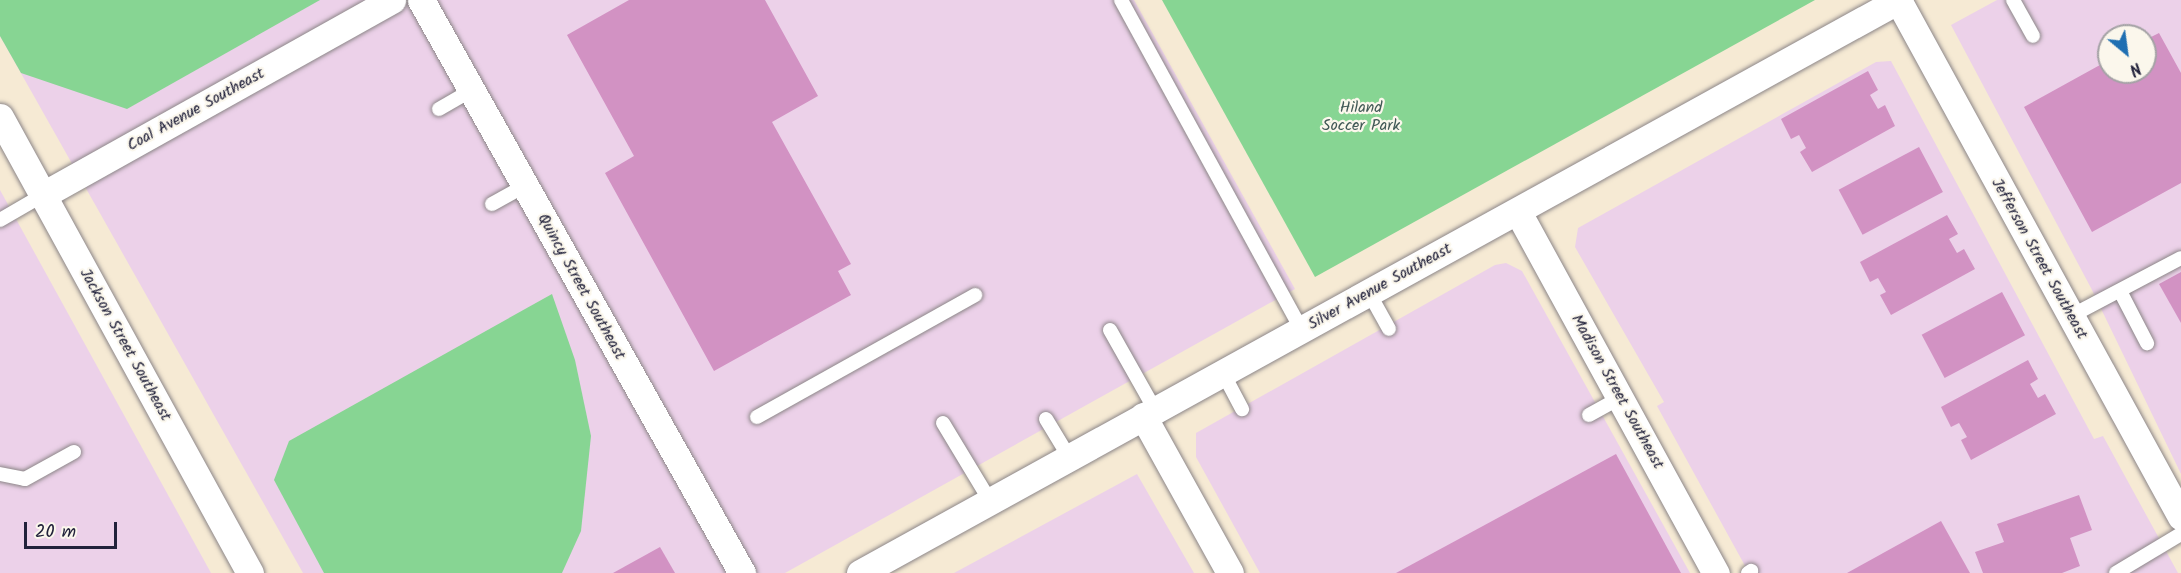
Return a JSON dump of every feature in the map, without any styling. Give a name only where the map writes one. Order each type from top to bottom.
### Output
[{"type":"street","name":"Coal Avenue Southeast","points":[[43,195],[392,0]]},
{"type":"street","name":"Quincy Street Southeast","points":[[421,0],[742,573]]},
{"type":"street","name":"Silver Avenue Southeast","points":[[860,573],[1899,0]]},
{"type":"street","name":"Jefferson Street Southeast","points":[[1899,0],[2181,517]]},
{"type":"street","name":"Jackson Street Southeast","points":[[0,117],[250,573]]},
{"type":"street","name":"Madison Street Southeast","points":[[1518,212],[1716,573]]},
{"type":"street","points":[[1149,413],[1230,573]]},
{"type":"lane","points":[[1121,0],[1302,330]]},
{"type":"lane","points":[[2013,0],[2033,36]]},
{"type":"lane","points":[[439,109],[472,90]]},
{"type":"lane","points":[[492,204],[524,186]]},
{"type":"lane","name":"Coal Avenue Southeast","points":[[0,220],[43,195]]},
{"type":"lane","points":[[2071,316],[2181,258]]},
{"type":"lane","points":[[2120,291],[2147,343]]},
{"type":"lane","points":[[1369,293],[1389,328]]},
{"type":"lane","points":[[757,417],[975,296]]},
{"type":"lane","points":[[1110,330],[1149,413]]},
{"type":"lane","points":[[1223,373],[1242,409]]},
{"type":"lane","points":[[1589,415],[1620,398]]},
{"type":"lane","points":[[1046,419],[1069,457]]},
{"type":"lane","points":[[943,423],[990,501]]},
{"type":"lane","points":[[0,474],[25,479],[74,452]]},
{"type":"lane","points":[[2116,573],[2181,534]]},
{"type":"shaded area","points":[[0,0],[1134,0],[1295,289],[785,573],[303,573],[0,36]]},
{"type":"shaded area","points":[[1997,0],[2181,0],[2181,474],[2091,288],[1951,25]]},
{"type":"shaded area","points":[[1891,61],[2094,439],[2103,436],[2178,573],[1749,573],[1657,406],[1664,402],[1575,247],[1578,228],[1876,62]]},
{"type":"shaded area","points":[[0,190],[211,573],[0,573]]},
{"type":"shaded area","points":[[1506,263],[1522,271],[1690,573],[1260,573],[1196,457],[1196,433],[1495,265]]},
{"type":"shaded area","points":[[1137,474],[1194,573],[954,573]]},
{"type":"green space","points":[[0,0],[320,0],[127,109],[21,73],[0,36]]},
{"type":"green space","name":"Hiland Soccer Park","points":[[1162,0],[1815,0],[1315,277]]},
{"type":"green space","points":[[552,294],[575,360],[591,436],[581,531],[562,573],[324,573],[274,480],[289,441]]},
{"type":"building","points":[[629,0],[765,0],[818,96],[772,122],[851,264],[838,271],[851,295],[714,371],[605,173],[634,156],[567,35]]},
{"type":"building","points":[[2159,33],[2181,73],[2181,183],[2092,232],[2024,107],[2097,67],[2097,84],[2157,84],[2157,34]]},
{"type":"building","points":[[1868,71],[1878,90],[1870,95],[1878,109],[1885,105],[1895,126],[1812,172],[1800,152],[1806,148],[1799,135],[1791,139],[1781,119]]},
{"type":"building","points":[[1919,147],[1943,192],[1863,235],[1839,190]]},
{"type":"building","points":[[1947,215],[1958,234],[1949,239],[1957,253],[1964,249],[1975,269],[1891,315],[1880,295],[1886,292],[1878,278],[1870,282],[1860,262]]},
{"type":"building","points":[[2181,272],[2181,323],[2159,284]]},
{"type":"building","points":[[2002,292],[2025,335],[1945,378],[1922,335]]},
{"type":"building","points":[[2028,360],[2038,379],[2030,384],[2038,398],[2045,394],[2056,414],[1971,460],[1961,440],[1967,437],[1959,423],[1951,427],[1941,407]]},
{"type":"building","points":[[1616,454],[1681,573],[1396,573]]},
{"type":"building","points":[[2079,495],[2092,530],[2070,538],[2080,566],[2062,573],[1983,573],[1975,552],[2004,542],[1997,524]]},
{"type":"building","points":[[1941,521],[1970,573],[1847,573]]},
{"type":"building","points":[[660,547],[675,573],[613,573]]}]
